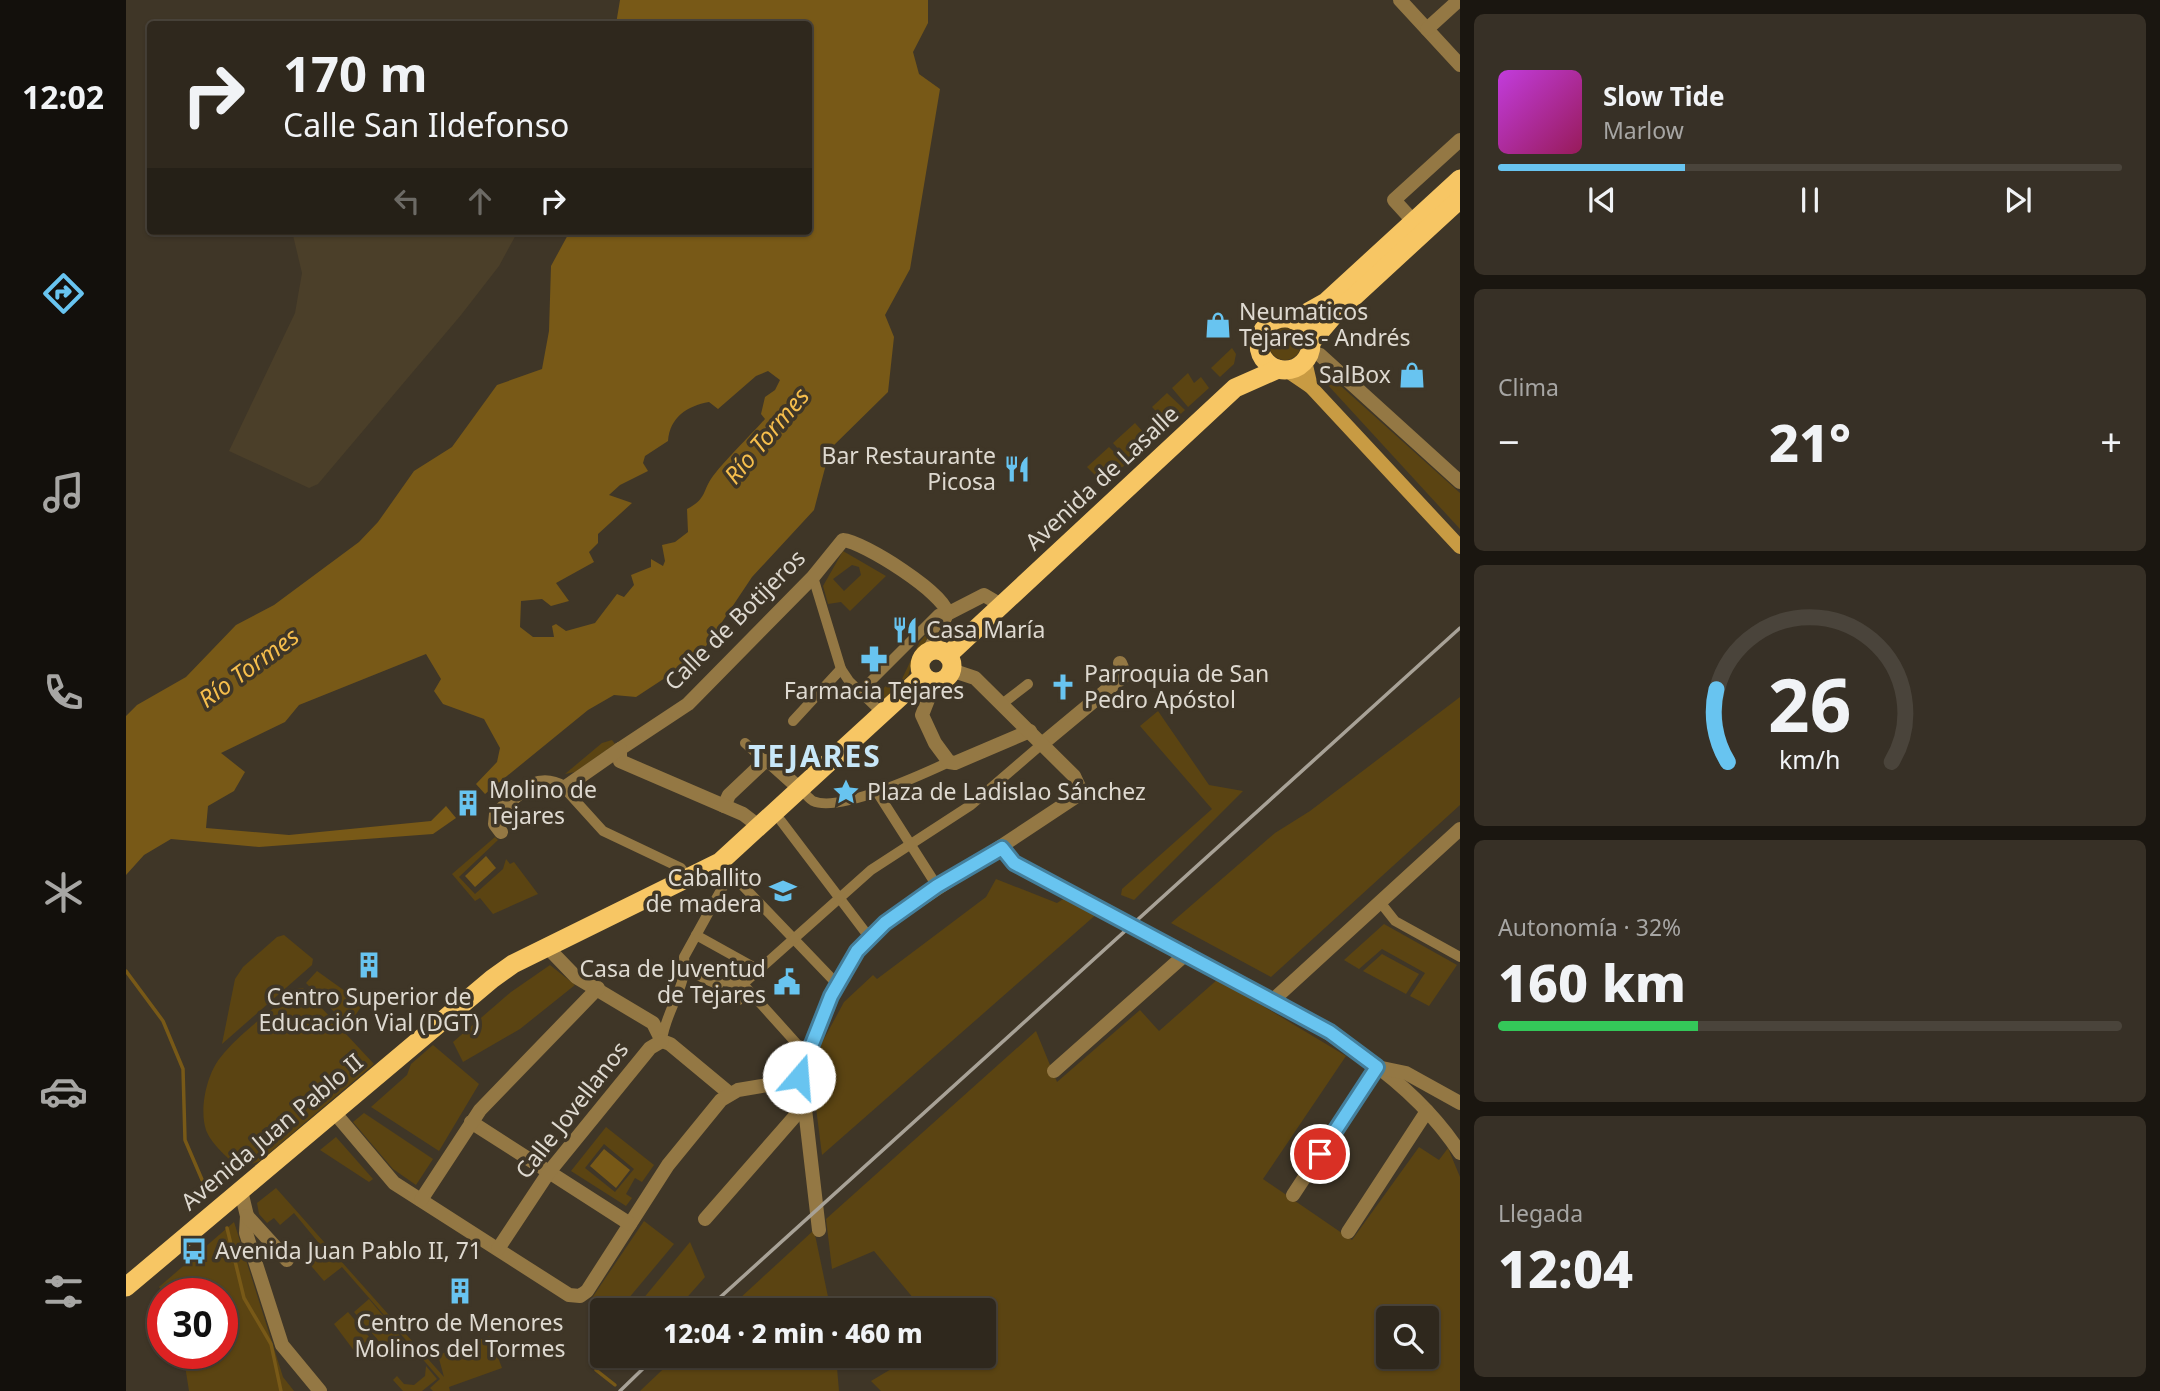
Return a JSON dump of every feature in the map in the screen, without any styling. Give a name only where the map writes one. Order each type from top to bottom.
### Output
[{"type":"highway","points":[[1457,207],[1334,316],[1308,352],[1282,370],[1266,362],[1259,342],[1263,330],[1274,321],[1294,320],[1326,302],[1460,179]]},
{"type":"highway","points":[[1294,320],[1306,329],[1308,352]]},
{"type":"highway","name":"Avenida de Lasalle","points":[[1001,605],[1235,388],[1259,342]]},
{"type":"highway","name":"Avenida de Lasalle","points":[[1235,388],[1282,370]]},
{"type":"highway","name":"Avenida Juan Pablo II","points":[[126,1287],[492,978],[547,947],[688,878],[726,867],[760,827],[882,713],[929,685],[945,679],[950,663],[1001,605]]},
{"type":"highway","points":[[929,685],[920,663],[929,651],[939,650],[950,663]]},
{"type":"main road","points":[[1308,352],[1311,387]]},
{"type":"main road","points":[[1282,370],[1311,387],[1460,547]]},
{"type":"street","points":[[1400,0],[1460,65]]},
{"type":"street","points":[[1427,29],[1459,0]]},
{"type":"street","points":[[1414,222],[1394,200],[1460,140]]},
{"type":"street","points":[[1308,352],[1320,355],[1460,482]]},
{"type":"street","name":"Calle de Botijeros","points":[[564,788],[688,704],[813,577],[843,540],[859,545],[931,589],[942,600],[942,614]]},
{"type":"street","points":[[813,577],[841,669],[882,713]]},
{"type":"street","points":[[860,692],[942,614],[984,595],[1001,605]]},
{"type":"street","points":[[929,651],[942,614]]},
{"type":"street","points":[[819,1230],[805,1109],[798,1080],[806,1054],[837,984],[857,951],[870,937],[937,886],[1002,848],[1073,798],[1080,785],[1030,731],[975,678],[950,663]]},
{"type":"street","points":[[685,970],[716,984],[721,994],[732,1001],[739,1000],[745,986],[759,970],[871,870],[971,805],[1125,675],[1120,663]]},
{"type":"street","points":[[793,721],[841,669]]},
{"type":"street","points":[[1002,704],[1028,684]]},
{"type":"street","points":[[929,685],[923,720],[948,762]]},
{"type":"street","points":[[745,743],[813,801],[828,803],[877,792],[948,762],[956,764],[1030,731]]},
{"type":"street","points":[[619,753],[620,761],[743,814],[760,827]]},
{"type":"street","points":[[724,806],[729,795],[765,761]]},
{"type":"street","points":[[501,832],[495,824],[496,814],[530,785],[546,780],[564,788],[603,831],[681,868],[688,878]]},
{"type":"street","points":[[877,792],[937,886]]},
{"type":"street","points":[[782,821],[870,937]]},
{"type":"street","points":[[1273,1000],[1460,830]]},
{"type":"street","points":[[1002,848],[1014,863],[1104,908],[1330,1032],[1377,1067],[1427,1111],[1460,1153]]},
{"type":"street","points":[[726,867],[837,984]]},
{"type":"street","name":"Calle Jovellanos","points":[[499,1249],[549,1172],[650,1048],[662,1041],[664,1023],[676,1001],[685,970],[684,957],[726,867]]},
{"type":"street","points":[[1380,902],[1395,921],[1460,957]]},
{"type":"street","points":[[696,934],[759,970]]},
{"type":"street","points":[[547,947],[576,977],[653,1023],[662,1041],[670,1044],[729,1093]]},
{"type":"street","points":[[1054,1071],[1187,953]]},
{"type":"street","points":[[716,984],[722,981],[745,986],[806,1054]]},
{"type":"street","points":[[421,1200],[471,1122],[598,988]]},
{"type":"street","points":[[1377,1067],[1406,1073],[1460,1103]]},
{"type":"street","points":[[1293,1195],[1377,1067]]},
{"type":"street","points":[[334,1112],[384,1173],[421,1200],[569,1295],[580,1296],[587,1291],[668,1165],[729,1093],[798,1080]]},
{"type":"street","points":[[705,1219],[796,1115],[805,1109]]},
{"type":"street","points":[[1348,1232],[1427,1111]]},
{"type":"street","points":[[471,1122],[630,1224]]},
{"type":"street","points":[[241,1191],[247,1216],[246,1233],[282,1345],[320,1391]]},
{"type":"street","points":[[247,1216],[287,1260]]},
{"type":"shaded area","points":[[293,235],[516,235],[499,266],[461,315],[318,484],[309,488],[229,451],[295,313],[302,273]]},
{"type":"shaded area","points":[[1285,328],[1297,332],[1301,344],[1297,356],[1285,360],[1273,356],[1269,344],[1273,332]]},
{"type":"shaded area","points":[[1232,348],[1236,354],[1234,364],[1220,377],[1211,368]]},
{"type":"shaded area","points":[[1188,373],[1194,383],[1201,377],[1209,388],[1188,407],[1172,388]]},
{"type":"shaded area","points":[[1333,379],[1460,493],[1460,529],[1326,383]]},
{"type":"shaded area","points":[[1167,393],[1185,410],[1169,425],[1152,407]]},
{"type":"shaded area","points":[[1135,423],[1151,441],[1129,461],[1113,443]]},
{"type":"shaded area","points":[[1109,447],[1126,464],[1104,484],[1087,467]]},
{"type":"shaded area","points":[[843,551],[886,576],[850,611],[841,602],[828,604],[823,586]],"holes":[[[852,565],[859,567],[861,575],[844,591],[833,579]]]},
{"type":"shaded area","points":[[933,625],[925,643],[915,653],[908,676],[881,701],[879,694],[888,683],[902,679],[919,643]]},
{"type":"shaded area","points":[[1460,697],[1460,805],[1271,977],[1171,923],[1275,833],[1310,811]]},
{"type":"shaded area","points":[[1158,711],[1209,785],[1243,791],[1134,900],[1121,895],[1122,889],[1212,809],[1140,726]]},
{"type":"shaded area","points":[[612,740],[615,744],[575,772],[565,774],[602,743]]},
{"type":"shaded area","points":[[495,837],[498,840],[459,877],[475,894],[503,869],[506,859],[510,864],[514,862],[538,894],[493,914],[480,898],[475,901],[452,874]]},
{"type":"shaded area","points":[[996,879],[1057,903],[1068,896],[1099,912],[822,1155],[811,1068],[813,1059],[844,1002],[873,975],[877,979],[986,897]]},
{"type":"shaded area","points":[[1384,924],[1457,965],[1429,1006],[1410,996],[1425,973],[1382,949],[1359,969],[1344,960]]},
{"type":"shaded area","points":[[284,935],[313,959],[312,965],[222,1044],[235,979],[243,967],[277,937]]},
{"type":"shaded area","points":[[1382,954],[1419,974],[1406,994],[1363,971]]},
{"type":"shaded area","points":[[550,965],[575,985],[520,1029],[463,1062],[453,1042],[511,992]]},
{"type":"shaded area","points":[[317,971],[363,1004],[350,1023],[346,1024],[306,983]]},
{"type":"shaded area","points":[[1218,979],[1346,1056],[1263,1179],[1352,1240],[1419,1147],[1439,1160],[1448,1148],[1460,1177],[1460,1391],[881,1391],[871,1381],[893,1368],[996,1368],[996,1298],[913,1298],[874,1251],[832,1269],[826,1219],[1036,1031],[1057,1082],[1140,1010],[1159,1031]]},
{"type":"shaded area","points":[[303,988],[374,1064],[260,1161],[242,1168],[221,1151],[206,1130],[203,1112],[208,1082],[215,1065],[237,1039],[296,989]]},
{"type":"shaded area","points":[[433,1045],[479,1084],[439,1151],[371,1107],[407,1075],[411,1064]]},
{"type":"shaded area","points":[[364,1113],[433,1159],[416,1185],[393,1169],[353,1122]]},
{"type":"shaded area","points":[[606,1127],[654,1165],[642,1182],[635,1178],[626,1194],[632,1198],[626,1206],[571,1171]],"holes":[[[604,1144],[634,1169],[615,1192],[585,1168]]]},
{"type":"shaded area","points":[[336,1137],[373,1179],[369,1182],[320,1150]]},
{"type":"shaded area","points":[[276,1188],[444,1377],[438,1355],[490,1336],[502,1368],[449,1387],[450,1391],[433,1391],[430,1388],[440,1379],[342,1267],[324,1281],[307,1261],[323,1248],[294,1213],[280,1225],[274,1218],[267,1223],[259,1214],[257,1203]]},
{"type":"shaded area","points":[[644,1221],[674,1244],[629,1298],[592,1298]]},
{"type":"shaded area","points":[[234,1222],[283,1377],[294,1391],[189,1391],[186,1369],[238,1369],[238,1278],[169,1278]]},
{"type":"shaded area","points":[[814,1230],[828,1298],[740,1298]]},
{"type":"shaded area","points":[[690,1242],[705,1277],[686,1298],[644,1298]]},
{"type":"shaded area","points":[[369,1299],[410,1348],[394,1359],[354,1312]]},
{"type":"shaded area","points":[[348,1312],[370,1338],[355,1352],[334,1324]]},
{"type":"shaded area","points":[[426,1366],[437,1379],[422,1391],[403,1391],[393,1380],[397,1376],[404,1384],[414,1385],[425,1376]]},
{"type":"shaded area","points":[[664,1368],[837,1368],[839,1391],[640,1391]]},
{"type":"water","name":"Río Tormes","points":[[620,0],[928,0],[928,23],[913,52],[919,74],[940,89],[910,269],[885,315],[894,337],[888,392],[830,449],[814,510],[752,577],[700,655],[636,697],[614,695],[588,710],[485,794],[476,784],[497,762],[500,748],[484,719],[443,704],[434,691],[441,679],[426,654],[299,705],[285,722],[221,753],[245,772],[234,791],[208,806],[206,828],[289,835],[431,821],[446,806],[456,818],[433,834],[259,847],[171,839],[144,855],[126,875],[126,716],[137,705],[186,677],[236,625],[274,605],[359,542],[378,522],[414,471],[452,447],[497,385],[542,369],[549,331],[551,266],[568,235],[812,235],[812,21],[616,21]],"holes":[[[768,371],[780,380],[775,390],[765,397],[761,414],[765,419],[725,461],[701,498],[687,509],[688,532],[675,542],[662,545],[665,561],[663,566],[651,559],[651,567],[631,575],[634,585],[624,597],[617,594],[595,623],[566,631],[556,624],[552,626],[554,637],[533,637],[520,627],[521,601],[542,599],[551,606],[569,601],[556,583],[594,562],[589,552],[598,543],[598,534],[632,503],[609,495],[620,485],[648,471],[643,463],[645,456],[668,441],[672,425],[681,414],[694,406],[709,402],[718,409],[756,376]]]},
{"type":"water","points":[[486,856],[496,868],[475,887],[465,876]]},
{"type":"water","points":[[604,1149],[630,1170],[616,1188],[590,1166]]},
{"type":"waterway","points":[[126,971],[163,1021],[183,1069],[185,1140],[206,1189]]},
{"type":"waterway","points":[[227,1228],[244,1298],[271,1344],[281,1391]]},
{"type":"waterway","points":[[596,1370],[615,1385]]},
{"type":"railway","points":[[719,1298],[1460,628]]},
{"type":"railway","points":[[620,1391],[644,1368]]},
{"type":"place","name":"Neumaticos Tejares - Andrés","points":[[1218,325]]},
{"type":"place","name":"SalBox","points":[[1412,375]]},
{"type":"place","name":"Bar Restaurante Picosa","points":[[1017,469]]},
{"type":"place","name":"Casa María","points":[[905,630]]},
{"type":"place","name":"Farmacia Tejares","points":[[874,659]]},
{"type":"place","name":"Parroquia de San Pedro Apóstol","points":[[1063,687]]},
{"type":"place","name":"Plaza de Ladislao Sánchez","points":[[846,792]]},
{"type":"place","name":"Molino de Tejares","points":[[468,803]]},
{"type":"place","name":"Caballito de madera","points":[[783,891]]},
{"type":"place","name":"Centro Superior de Educación Vial (DGT)","points":[[369,965]]},
{"type":"place","name":"Casa de Juventud de Tejares","points":[[787,982]]},
{"type":"place","name":"Avenida Juan Pablo II, 71","points":[[194,1251]]},
{"type":"place","name":"Centro de Menores Molinos del Tormes","points":[[460,1291]]},
{"type":"district","name":"TEJARES","points":[[815,757]]},
{"type":"route","points":[[799,1077],[801,1066],[831,996],[857,951],[885,923],[937,886],[1002,848],[1014,863],[1104,908],[1330,1032],[1377,1067],[1320,1154]]}]
